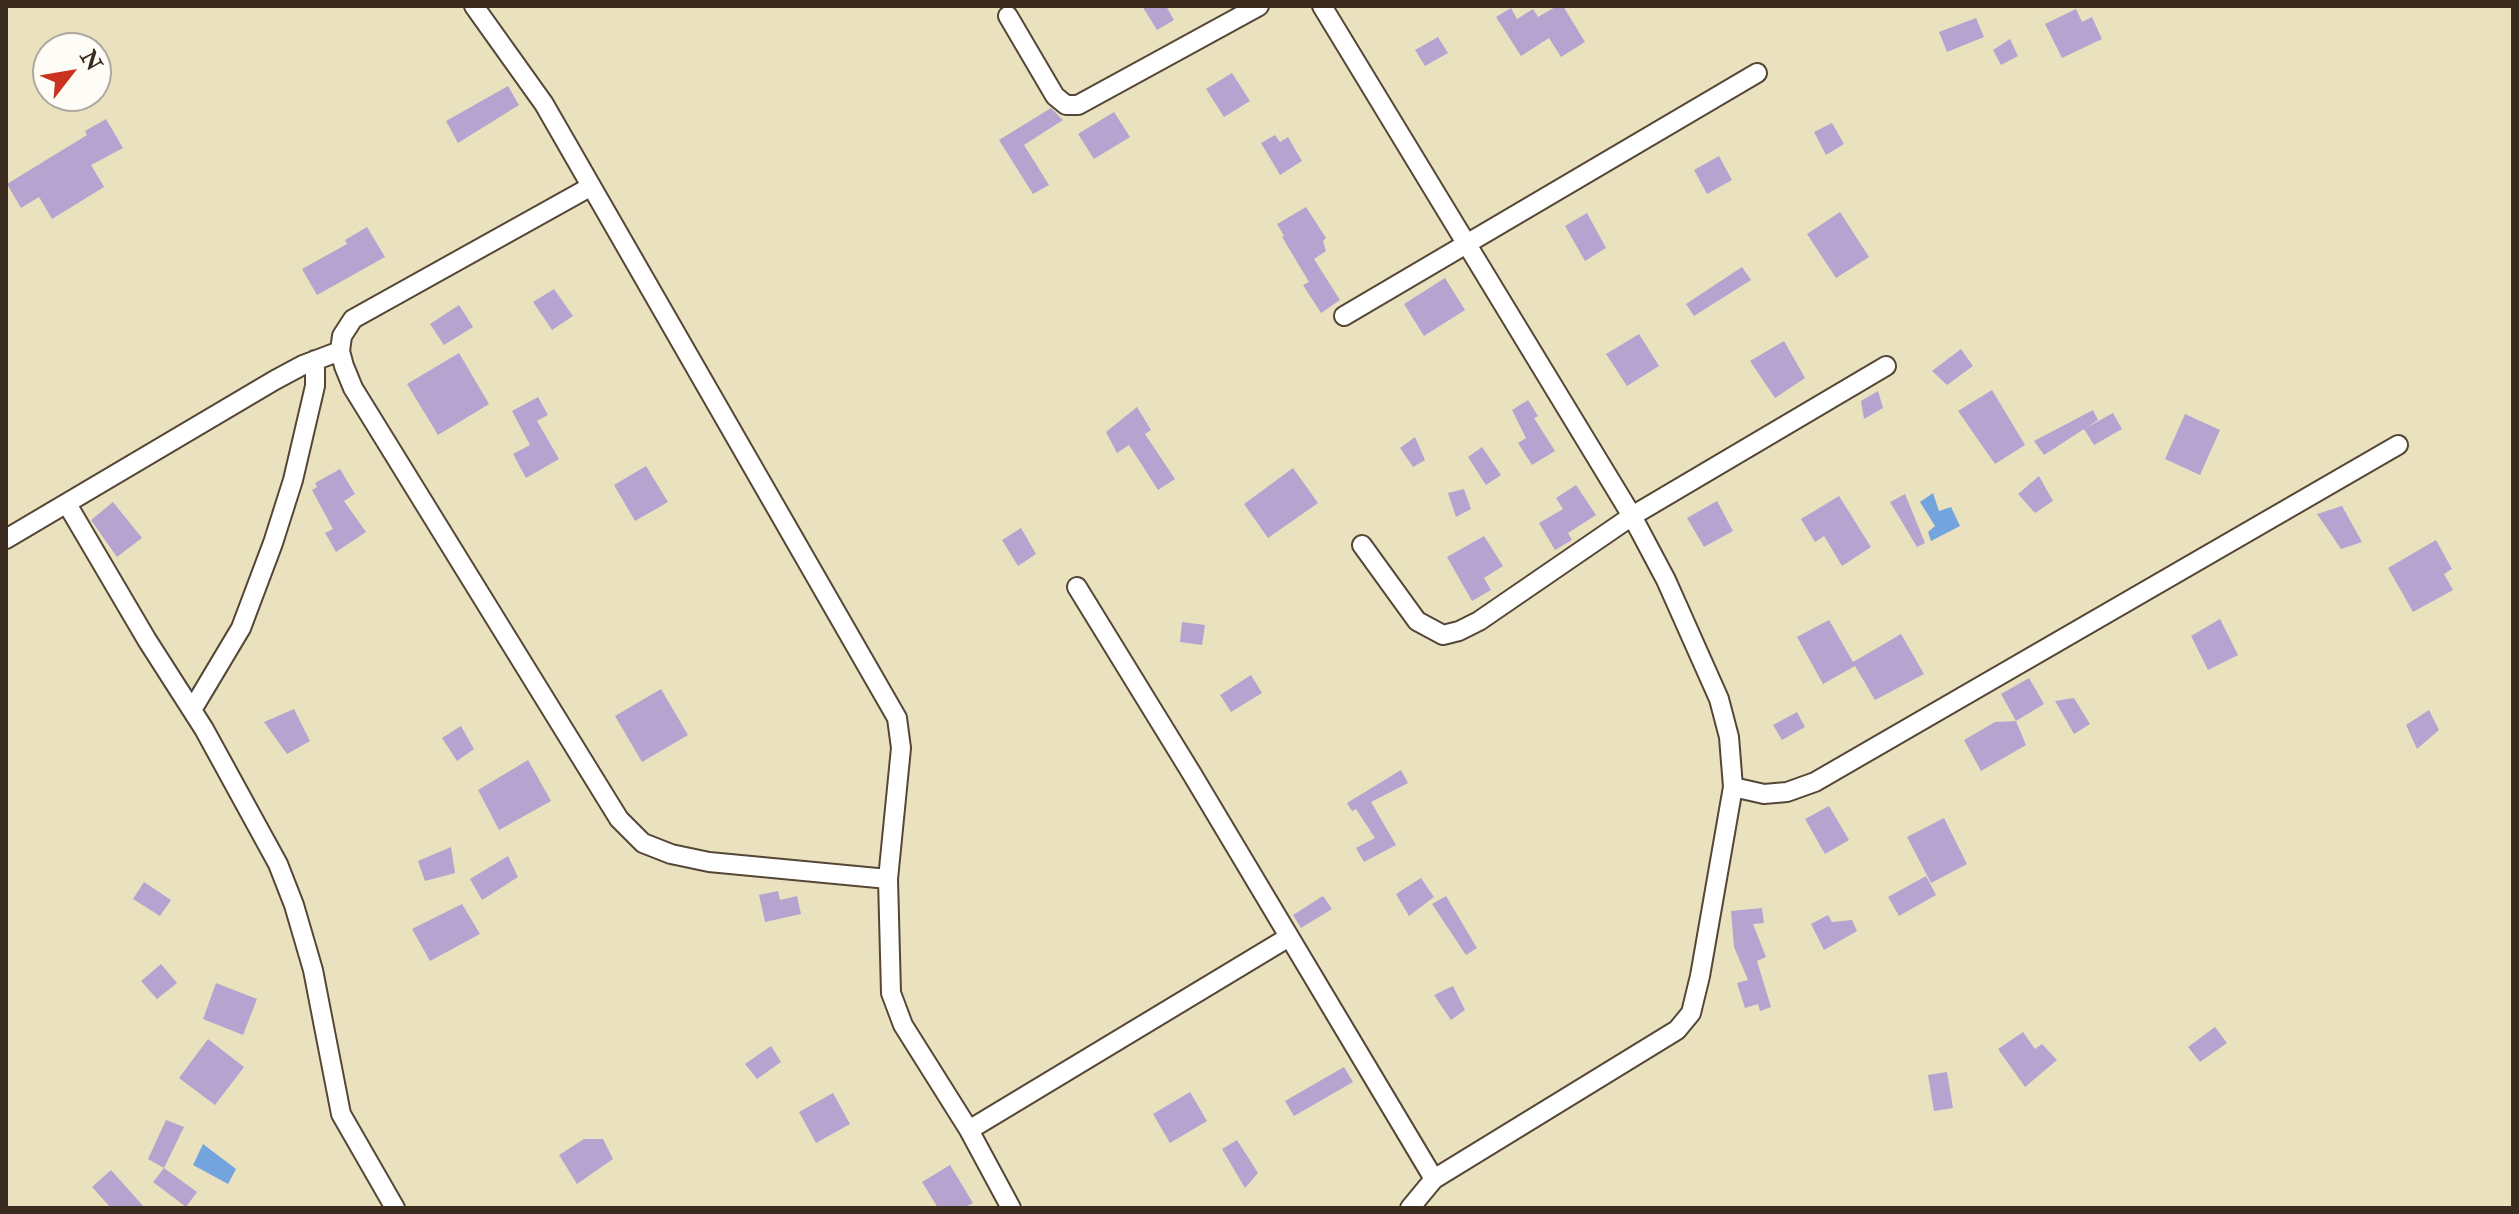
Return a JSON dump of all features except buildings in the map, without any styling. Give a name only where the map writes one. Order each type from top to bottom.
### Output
[{"type":"street","points":[[474,6],[544,104],[897,718],[901,748],[888,879],[891,993],[903,1025],[969,1130],[1011,1208]]},
{"type":"street","points":[[1008,16],[1055,96],[1066,105],[1078,105],[1259,6]]},
{"type":"street","points":[[1322,6],[1632,516],[1666,580],[1719,699],[1729,737],[1733,787],[1691,1013],[1677,1030],[1434,1179],[1409,1207]]},
{"type":"street","points":[[1344,316],[1757,73]]},
{"type":"street","points":[[590,187],[353,319],[342,336],[340,351],[353,388],[619,819],[643,843],[671,854],[709,862],[888,879]]},
{"type":"street","points":[[6,539],[275,380],[340,351]]},
{"type":"street","points":[[192,710],[241,628],[273,543],[293,480],[315,386],[315,360]]},
{"type":"street","points":[[1362,545],[1417,621],[1443,635],[1459,631],[1479,621],[1632,516],[1886,366]]},
{"type":"street","points":[[1733,787],[1764,794],[1787,792],[1815,782],[2398,445]]},
{"type":"street","points":[[67,504],[192,710],[259,829],[289,891],[313,970],[341,1114],[395,1208]]},
{"type":"street","points":[[1077,587],[1434,1179]]},
{"type":"street","points":[[969,1130],[1289,937]]},
{"type":"water","points":[[1933,493],[1939,511],[1951,507],[1960,526],[1931,541],[1928,532],[1935,526],[1920,502]]},
{"type":"water","points":[[203,1144],[236,1169],[228,1184],[193,1165]]}]
